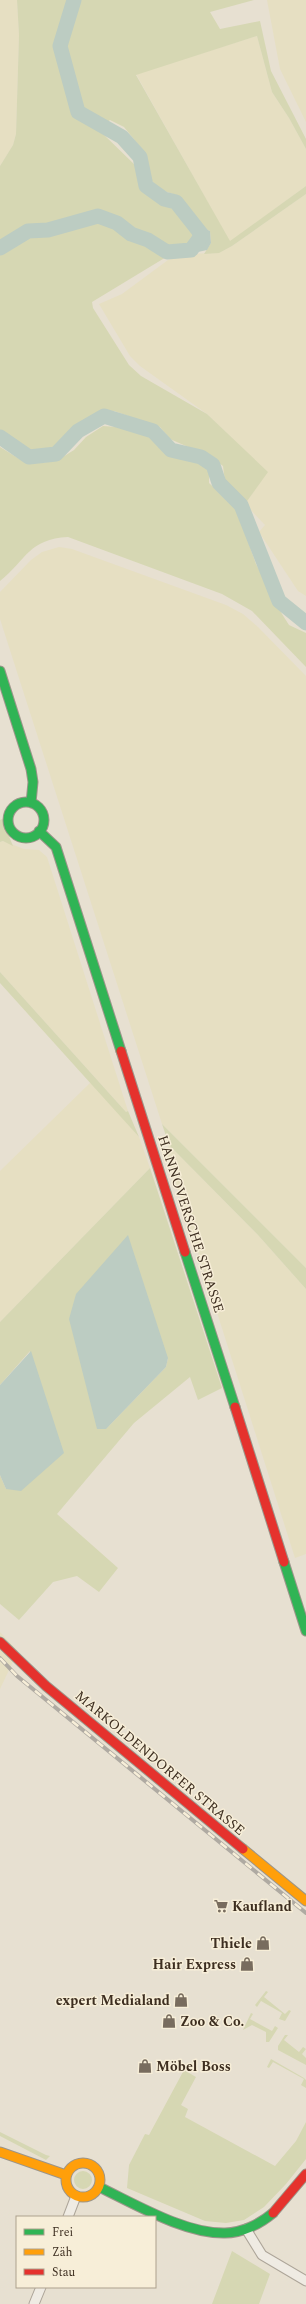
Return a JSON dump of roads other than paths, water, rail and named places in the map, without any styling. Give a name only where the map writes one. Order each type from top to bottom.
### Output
[{"type":"main road","points":[[0,671],[31,769],[33,782],[31,803]]},
{"type":"main road","points":[[25,802],[31,803],[39,808],[43,817],[39,831],[32,837],[22,838],[14,833],[9,826],[8,815],[15,806],[25,802]]},
{"type":"main road","name":"HANNOVERSCHE STRASSE","points":[[39,831],[56,847],[306,1631]]},
{"type":"main road","name":"MARKOLDENDORFER STRASSE","points":[[0,1642],[46,1686],[306,1901]]},
{"type":"main road","points":[[0,2152],[66,2175]]},
{"type":"main road","points":[[76,2164],[91,2165],[100,2176],[99,2187],[92,2195],[82,2198],[76,2196],[68,2188],[66,2175],[71,2167],[76,2164]]},
{"type":"main road","points":[[99,2187],[202,2230],[219,2233],[246,2229],[266,2218],[290,2196],[306,2174]]},
{"type":"street","points":[[68,2216],[76,2196]]},
{"type":"street","points":[[246,2229],[262,2255],[306,2281]]},
{"type":"street","points":[[34,2304],[41,2288]]},
{"type":"waterway","points":[[0,248],[28,231],[48,230],[98,216],[117,223],[131,234],[148,240],[167,252],[191,250],[202,235],[176,202],[164,199],[146,186],[140,157],[122,137],[78,112],[60,46],[74,0]]},
{"type":"waterway","points":[[0,437],[29,457],[56,454],[78,431],[104,416],[153,431],[171,450],[201,457],[213,465],[219,483],[241,505],[279,601],[306,623]]},
{"type":"railway","points":[[0,1658],[17,1676],[306,1913]]},
{"type":"place","name":"Kaufland","points":[[221,1906]]},
{"type":"place","name":"Thiele","points":[[263,1943]]},
{"type":"place","name":"Hair Express","points":[[247,1964]]},
{"type":"place","name":"expert Medialand","points":[[181,2000]]},
{"type":"place","name":"Zoo & Co.","points":[[169,2021]]},
{"type":"place","name":"Möbel Boss","points":[[145,2066]]}]
